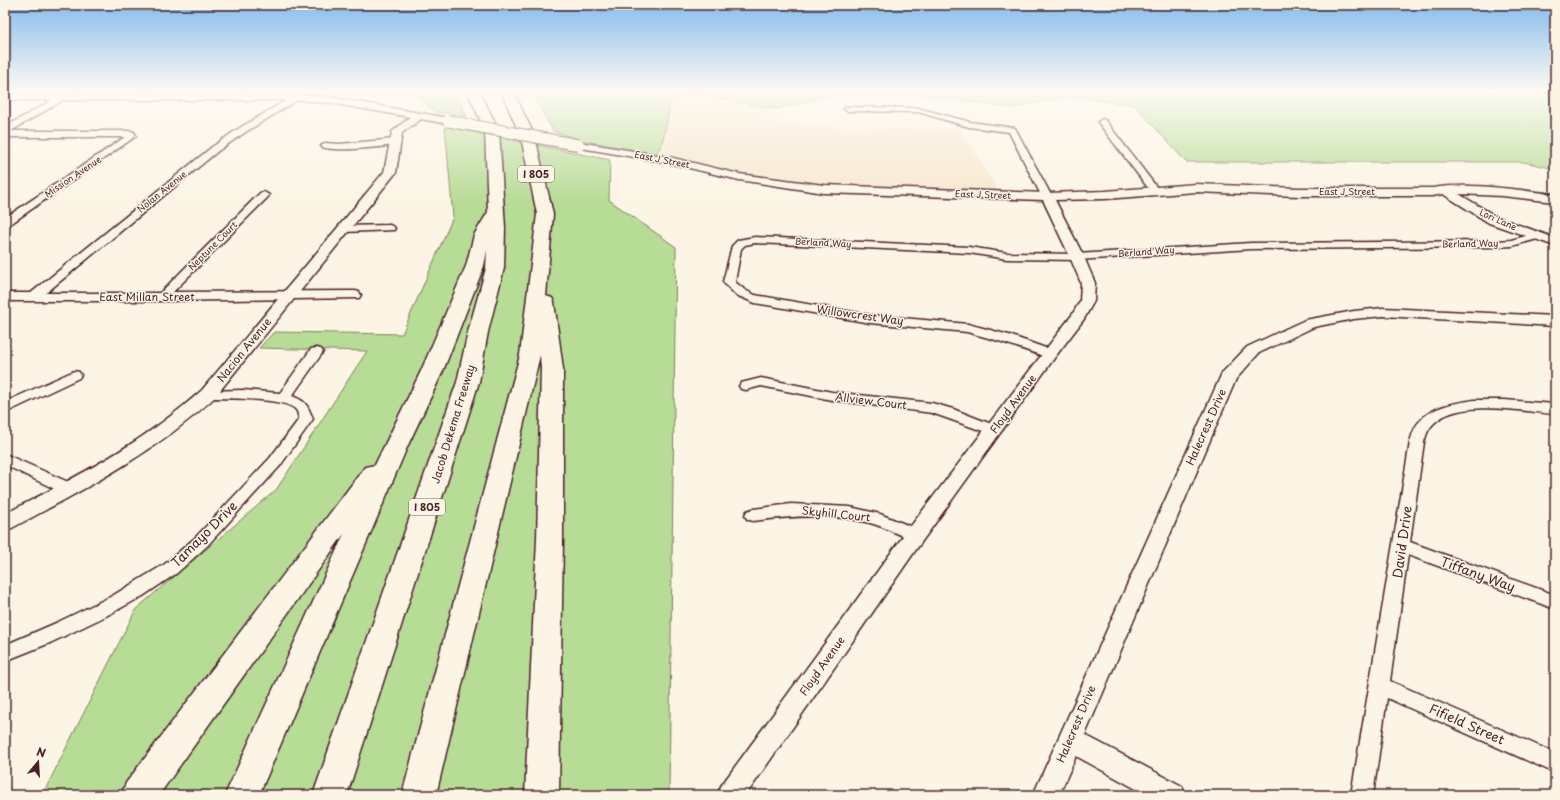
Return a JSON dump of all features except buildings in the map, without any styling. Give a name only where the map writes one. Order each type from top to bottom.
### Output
[{"type":"highway","name":"Jacob Dekema Freeway","points":[[330,795],[468,382],[478,332],[495,268],[497,228],[491,128]]},
{"type":"highway","name":"I 805","points":[[419,795],[530,355],[545,214],[528,137],[524,128]]},
{"type":"highway","points":[[242,795],[396,445],[432,371],[475,266],[482,235],[496,213]]},
{"type":"highway","points":[[540,261],[552,369],[550,539],[542,795]]},
{"type":"highway","points":[[138,795],[373,474],[396,445]]},
{"type":"street","name":"Nolan Avenue","points":[[34,297],[215,149],[245,128]]},
{"type":"street","name":"Nacion Avenue","points":[[5,523],[113,465],[146,445],[182,419],[208,394],[390,173],[394,142],[397,132],[401,128]]},
{"type":"street","name":"East J Street","points":[[488,128],[670,160],[747,178],[810,188],[1047,197],[1186,188],[1249,189],[1299,192],[1432,192],[1453,188],[1483,188],[1555,194]]},
{"type":"street","name":"Floyd Avenue","points":[[730,795],[916,535],[1049,354],[1079,316],[1087,301],[1088,283],[1077,257],[1047,197],[1012,130],[1000,128]]},
{"type":"street","points":[[1107,128],[1155,191]]},
{"type":"street","name":"Mission Avenue","points":[[5,134],[131,134],[132,136],[5,223]]},
{"type":"street","points":[[325,146],[339,147],[394,142]]},
{"type":"street","name":"East J Street","points":[[1444,190],[1502,192],[1555,198]]},
{"type":"street","name":"Lori Lane","points":[[1444,190],[1493,220],[1555,242]]},
{"type":"street","name":"Neptune Court","points":[[162,297],[264,195]]},
{"type":"street","points":[[344,229],[390,228]]},
{"type":"street","name":"Berland Way","points":[[755,240],[969,250],[1007,256],[1077,257],[1250,246],[1497,244],[1512,243],[1537,236]]},
{"type":"street","name":"Willowcrest Way","points":[[755,240],[742,242],[736,248],[729,282],[737,292],[742,295],[755,299],[870,318],[968,328],[1004,338],[1049,354]]},
{"type":"street","name":"East Millan Street","points":[[5,297],[355,295]]},
{"type":"street","name":"Halecrest Drive","points":[[1046,795],[1228,377],[1253,350],[1310,323],[1354,315],[1383,312],[1555,321]]},
{"type":"street","points":[[284,398],[316,352]]},
{"type":"street","points":[[5,408],[74,375]]},
{"type":"street","name":"Allview Court","points":[[746,386],[761,382],[832,396],[932,408],[948,412],[994,430]]},
{"type":"street","name":"Tamayo Drive","points":[[5,653],[47,636],[111,605],[150,583],[176,565],[206,536],[275,462],[306,419],[302,407],[294,401],[284,398],[272,396],[208,394]]},
{"type":"street","name":"David Drive","points":[[1362,795],[1380,686],[1416,442],[1424,426],[1432,418],[1443,411],[1472,405],[1505,404],[1555,409]]},
{"type":"street","points":[[5,459],[68,489]]},
{"type":"street","name":"Skyhill Court","points":[[753,515],[791,510],[850,514],[874,518],[916,535]]},
{"type":"street","name":"Tiffany Way","points":[[1401,546],[1555,602]]},
{"type":"street","name":"Fifield Street","points":[[1380,686],[1555,763]]},
{"type":"street","points":[[1070,740],[1173,795]]},
{"type":"shaded area","points":[[665,128],[961,129],[999,192],[848,187],[780,181],[656,154],[662,144]]},
{"type":"green space","points":[[445,128],[456,128],[610,160],[609,200],[676,247],[669,795],[40,795],[46,788],[136,609],[276,490],[367,351],[259,348],[274,332],[402,334],[453,217]]},
{"type":"green space","points":[[552,128],[665,128],[662,144],[656,154],[584,141],[553,131]]},
{"type":"green space","points":[[1156,128],[1555,128],[1555,169],[1524,162],[1186,162]]}]
